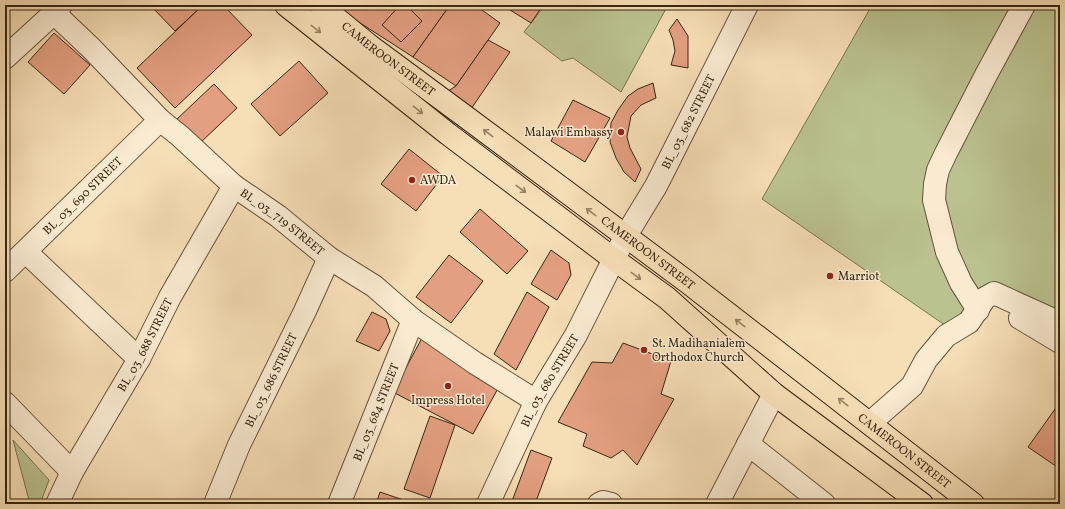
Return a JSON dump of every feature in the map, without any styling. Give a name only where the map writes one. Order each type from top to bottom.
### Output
[{"type":"main road","name":"CAMEROON STREET","points":[[286,5],[448,134],[667,298],[774,394],[922,504]]},
{"type":"main road","name":"CAMEROON STREET","points":[[320,5],[370,46],[692,286],[973,504]]},
{"type":"street","name":"BL_03_682 STREET","points":[[615,260],[625,237],[656,186],[747,5]]},
{"type":"street","points":[[1024,5],[938,170],[934,200],[947,252],[961,283],[981,304],[1060,342]]},
{"type":"street","points":[[5,58],[57,9]]},
{"type":"street","name":"BL_03_719 STREET","points":[[57,9],[90,48],[160,120],[180,136],[234,186],[278,216],[329,258],[374,286],[413,320],[475,363],[536,401]]},
{"type":"street","name":"BL_03_690 STREET","points":[[5,271],[160,120]]},
{"type":"street","name":"BL_03_688 STREET","points":[[57,504],[72,472],[139,359],[170,297],[234,186]]},
{"type":"street","points":[[26,252],[139,359]]},
{"type":"street","name":"BL_03_686 STREET","points":[[215,504],[239,445],[305,311],[329,258]]},
{"type":"street","name":"BL_03_680 STREET","points":[[488,504],[536,401],[576,335],[615,260]]},
{"type":"street","points":[[870,423],[912,386],[926,360],[946,336],[969,322],[981,304],[994,293],[1060,323]]},
{"type":"street","name":"BL_03_684 STREET","points":[[339,504],[413,320]]},
{"type":"street","points":[[725,501],[748,444],[774,394]]},
{"type":"street","points":[[5,403],[72,472]]},
{"type":"street","points":[[748,444],[824,504]]},
{"type":"street","points":[[599,504],[603,502],[611,504]]},
{"type":"green space","points":[[545,5],[668,5],[621,92],[573,58],[562,61],[524,32]]},
{"type":"green space","points":[[872,5],[1060,5],[1060,332],[987,285],[952,330],[762,199]]},
{"type":"green space","points":[[13,440],[49,480],[40,504],[30,504]]},
{"type":"building","points":[[150,5],[203,5],[175,31]]},
{"type":"building","points":[[203,5],[223,5],[252,35],[175,108],[137,68]]},
{"type":"building","points":[[338,5],[450,5],[413,57],[354,19]]},
{"type":"building","points":[[400,5],[406,5],[422,21],[401,42],[382,25]]},
{"type":"building","points":[[450,5],[475,5],[500,23],[456,86],[413,57]]},
{"type":"building","points":[[502,5],[543,5],[531,23]]},
{"type":"building","points":[[677,19],[688,36],[688,68],[671,65],[675,51],[669,30]]},
{"type":"building","points":[[54,33],[90,65],[64,94],[28,62]]},
{"type":"building","points":[[488,40],[510,52],[471,109],[448,91],[456,86]]},
{"type":"building","points":[[299,61],[328,93],[280,136],[251,104]]},
{"type":"building","points":[[653,83],[656,98],[641,105],[631,116],[627,137],[630,148],[641,169],[635,182],[624,172],[616,158],[610,142],[611,123],[628,96],[638,89]]},
{"type":"building","points":[[214,84],[237,108],[200,143],[177,119]]},
{"type":"building","points":[[573,100],[610,118],[585,162],[551,141]]},
{"type":"building","name":"AWDA","points":[[409,149],[443,176],[416,211],[381,184]]},
{"type":"building","points":[[480,209],[528,251],[507,274],[460,232]]},
{"type":"building","points":[[551,250],[569,263],[571,275],[557,300],[531,284]]},
{"type":"building","points":[[449,255],[483,281],[451,323],[416,297]]},
{"type":"building","points":[[527,292],[549,307],[516,370],[494,354]]},
{"type":"building","points":[[372,312],[386,319],[390,331],[379,351],[356,341]]},
{"type":"building","name":"Impress Hotel","points":[[422,338],[502,381],[473,434],[393,392]]},
{"type":"building","points":[[623,343],[671,361],[661,394],[674,399],[637,465],[623,450],[611,458],[583,446],[587,434],[558,422],[592,362],[612,363]]},
{"type":"building","points":[[1060,402],[1060,469],[1028,447]]},
{"type":"building","points":[[430,416],[455,425],[430,498],[404,489]]},
{"type":"building","points":[[531,450],[552,458],[535,504],[511,504]]},
{"type":"building","points":[[380,492],[415,504],[376,504]]},
{"type":"place","name":"Malawi Embassy","points":[[621,132]]},
{"type":"place","name":"AWDA","points":[[412,180]]},
{"type":"place","name":"Marriot","points":[[830,276]]},
{"type":"place","name":"St. Madihanialem Orthodox Church","points":[[644,350]]},
{"type":"place","name":"Impress Hotel","points":[[448,386]]}]
